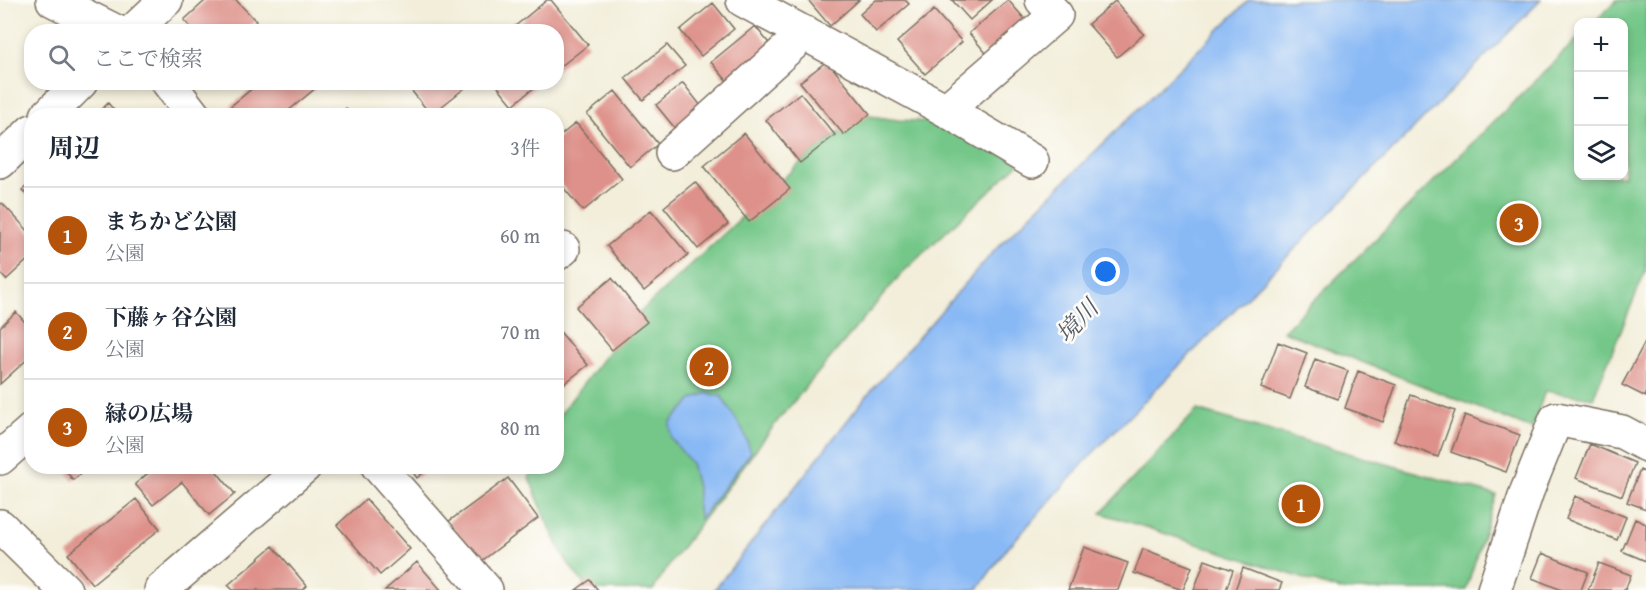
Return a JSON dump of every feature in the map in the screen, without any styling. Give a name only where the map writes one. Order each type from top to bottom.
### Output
[{"type":"street","points":[[53,0],[101,24]]},
{"type":"street","points":[[140,24],[166,0]]},
{"type":"street","points":[[743,0],[946,110],[1032,161]]},
{"type":"street","points":[[946,110],[1056,15],[1042,0]]},
{"type":"street","points":[[672,153],[805,33]]},
{"type":"street","points":[[55,108],[73,90]]},
{"type":"street","points":[[174,90],[188,108]]},
{"type":"street","points":[[0,162],[24,139]]},
{"type":"street","points":[[1494,590],[1527,491],[1556,419],[1623,432],[1646,445]]},
{"type":"street","points":[[0,458],[24,437]]},
{"type":"street","points":[[161,590],[295,474]]},
{"type":"street","points":[[385,474],[486,590]]},
{"type":"street","points":[[0,526],[65,590]]},
{"type":"green space","points":[[1617,0],[1646,0],[1646,270],[1593,398],[1545,391],[1532,429],[1283,331],[1574,42],[1574,180],[1628,180],[1628,18],[1598,18]]},
{"type":"green space","points":[[863,115],[898,120],[1006,126],[1030,153],[902,273],[779,419],[671,562],[653,590],[597,590],[586,584],[575,573],[565,558],[529,478],[531,474],[564,474],[564,409],[635,317],[803,160]]},
{"type":"green space","points":[[1197,410],[1496,495],[1466,590],[1339,590],[1101,513]]},
{"type":"water","name":"境川","points":[[1249,0],[1541,0],[1091,455],[1005,551],[977,590],[714,590],[865,398],[994,251]]},
{"type":"water","points":[[707,393],[722,397],[743,430],[751,452],[700,519],[697,504],[698,491],[691,463],[671,438],[670,423],[693,399]]},
{"type":"building","points":[[206,0],[236,0],[256,21],[253,24],[188,24],[184,20]]},
{"type":"building","points":[[547,0],[551,0],[588,45],[564,64],[564,24],[518,24]]},
{"type":"building","points":[[808,0],[859,0],[830,26]]},
{"type":"building","points":[[876,0],[905,0],[909,4],[876,32],[860,14]]},
{"type":"building","points":[[952,0],[992,0],[970,20]]},
{"type":"building","points":[[1008,0],[1030,25],[991,59],[969,33]]},
{"type":"building","points":[[1115,1],[1144,34],[1117,57],[1088,24]]},
{"type":"building","points":[[713,3],[734,29],[701,56],[680,30]]},
{"type":"building","points":[[934,10],[962,42],[925,74],[897,42]]},
{"type":"building","points":[[755,26],[772,47],[728,82],[711,62]]},
{"type":"building","points":[[667,45],[685,66],[643,100],[625,78]]},
{"type":"building","points":[[827,61],[870,114],[844,135],[800,82]]},
{"type":"building","points":[[683,83],[705,111],[678,132],[656,105]]},
{"type":"building","points":[[250,90],[313,90],[292,108],[232,108],[231,106]]},
{"type":"building","points":[[411,90],[462,90],[440,108],[425,108]]},
{"type":"building","points":[[501,90],[531,90],[513,105]]},
{"type":"building","points":[[615,91],[658,144],[630,167],[587,114]]},
{"type":"building","points":[[800,93],[835,135],[800,163],[766,120]]},
{"type":"building","points":[[108,103],[112,108],[103,108]]},
{"type":"building","points":[[576,123],[622,179],[583,211],[564,188],[564,133]]},
{"type":"building","points":[[744,133],[790,189],[749,222],[704,166]]},
{"type":"building","points":[[695,182],[728,224],[698,249],[664,207]]},
{"type":"building","points":[[2,203],[24,226],[24,263],[6,280],[0,273],[0,205]]},
{"type":"building","points":[[651,210],[688,255],[644,291],[607,246]]},
{"type":"building","points":[[612,278],[647,322],[612,350],[576,307]]},
{"type":"building","points":[[16,312],[24,321],[24,362],[0,384],[0,327]]},
{"type":"building","points":[[564,336],[588,365],[564,384]]},
{"type":"building","points":[[1646,340],[1646,397],[1622,385]]},
{"type":"building","points":[[1278,342],[1307,353],[1290,399],[1261,388]]},
{"type":"building","points":[[1315,359],[1348,371],[1338,399],[1305,387]]},
{"type":"building","points":[[1358,371],[1396,385],[1383,422],[1345,408]]},
{"type":"building","points":[[1411,395],[1455,411],[1438,457],[1394,441]]},
{"type":"building","points":[[1465,415],[1520,435],[1506,472],[1451,452]]},
{"type":"building","points":[[1590,444],[1635,463],[1622,496],[1576,478]]},
{"type":"building","points":[[1640,470],[1646,473],[1646,509],[1627,502]]},
{"type":"building","points":[[68,474],[80,474],[73,480]]},
{"type":"building","points":[[147,474],[219,474],[235,494],[209,515],[182,482],[153,505],[135,484]]},
{"type":"building","points":[[508,478],[538,518],[479,563],[448,522]]},
{"type":"building","points":[[1575,496],[1626,517],[1617,540],[1566,519]]},
{"type":"building","points":[[136,499],[160,529],[92,584],[68,554]]},
{"type":"building","points":[[366,499],[410,549],[380,575],[337,525]]},
{"type":"building","points":[[1635,519],[1646,524],[1646,561],[1622,551]]},
{"type":"building","points":[[273,546],[307,586],[303,590],[233,590],[228,585]]},
{"type":"building","points":[[1084,547],[1128,563],[1118,590],[1068,590]]},
{"type":"building","points":[[1143,549],[1192,567],[1183,590],[1134,573]]},
{"type":"building","points":[[1542,553],[1588,572],[1581,590],[1562,590],[1532,578]]},
{"type":"building","points":[[1205,560],[1233,570],[1226,590],[1194,590]]},
{"type":"building","points":[[417,562],[441,590],[385,590]]},
{"type":"building","points":[[1599,563],[1631,575],[1625,590],[1588,590]]},
{"type":"building","points":[[1243,568],[1282,583],[1279,590],[1235,590]]},
{"type":"building","points":[[590,580],[598,590],[576,590]]},
{"type":"place","name":"緑の広場","points":[[1519,223]]},
{"type":"place","name":"下藤ヶ谷公園","points":[[709,367]]},
{"type":"place","name":"まちかど公園","points":[[1301,504]]}]
